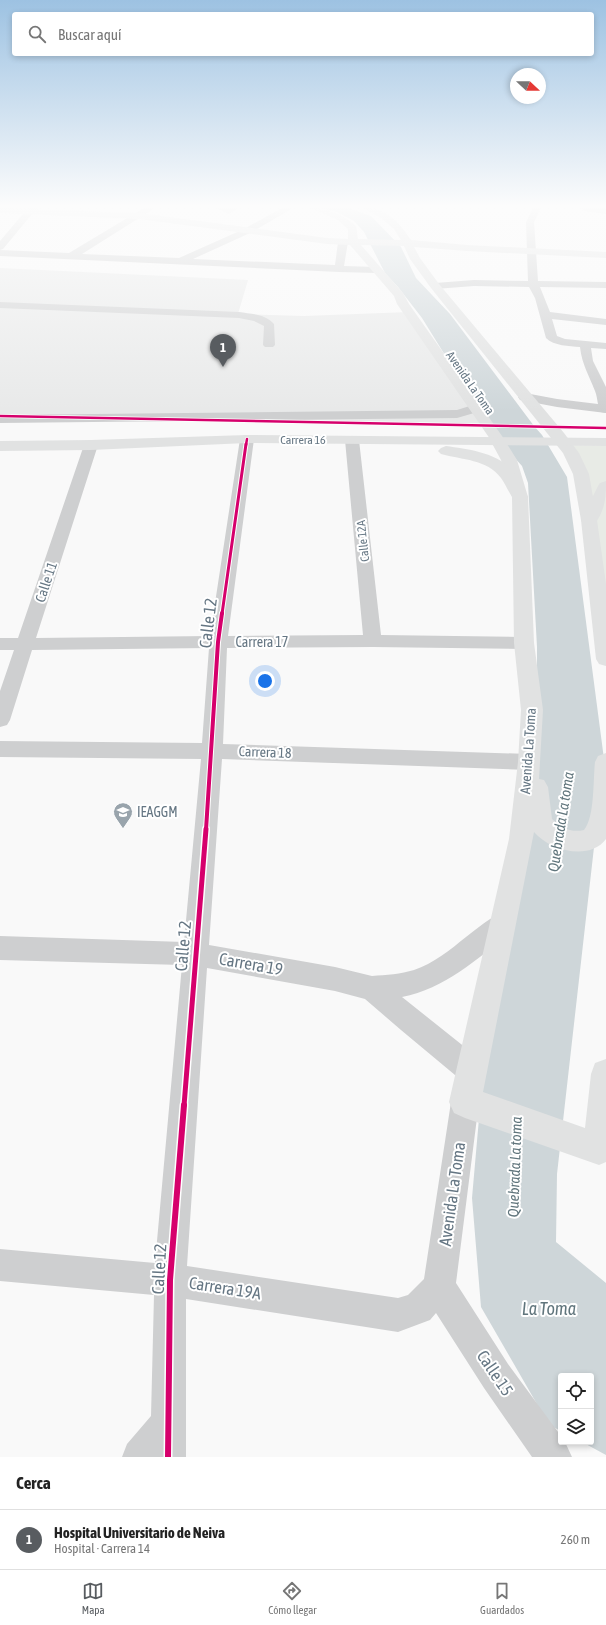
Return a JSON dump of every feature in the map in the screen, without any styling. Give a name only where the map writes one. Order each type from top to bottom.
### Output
[{"type":"main road","name":"Avenida La Toma","points":[[381,276],[399,296],[403,304],[476,408],[509,460],[520,497],[524,644],[532,710],[529,762],[521,839],[471,1070],[471,1104]]},
{"type":"main road","points":[[428,276],[525,397],[559,436],[571,453],[581,474],[589,520],[606,659]]},
{"type":"main road","points":[[399,296],[399,283],[403,280]]},
{"type":"main road","points":[[417,280],[435,286]]},
{"type":"main road","name":"Carrera 16","points":[[0,436],[320,431],[606,432]]},
{"type":"main road","name":"Carrera 16","points":[[0,446],[91,445],[247,439],[606,442]]},
{"type":"main road","points":[[354,440],[465,453],[486,460],[500,468],[510,478],[520,497]]},
{"type":"main road","points":[[589,520],[606,486]]},
{"type":"main road","points":[[532,710],[538,816],[543,826],[552,834],[575,842],[585,842],[596,833],[601,817],[606,762]]},
{"type":"main road","points":[[471,1104],[592,1147],[606,1074]]},
{"type":"street","points":[[532,276],[533,284],[540,298],[552,338],[563,342],[606,346]]},
{"type":"street","points":[[435,286],[474,283],[606,285]]},
{"type":"street","points":[[0,305],[257,318],[269,324],[269,345]]},
{"type":"street","points":[[545,315],[606,322]]},
{"type":"street","points":[[525,397],[563,404],[606,409],[604,389],[587,361],[585,344]]},
{"type":"street","points":[[0,419],[457,414],[476,408]]},
{"type":"street","name":"Calle 12","points":[[168,1440],[170,1280],[212,751],[218,642],[247,439]]},
{"type":"street","name":"Calle 12A","points":[[354,440],[374,641]]},
{"type":"street","name":"Calle 11","points":[[0,720],[91,445]]},
{"type":"street","name":"Carrera 17","points":[[0,644],[374,641],[524,644]]},
{"type":"street","name":"Carrera 18","points":[[0,749],[212,751],[529,762]]},
{"type":"street","points":[[372,988],[393,986],[416,981],[448,965],[504,923]]},
{"type":"street","name":"Carrera 19","points":[[0,948],[195,954],[335,979],[372,988],[471,1070]]},
{"type":"street","name":"Avenida La Toma","points":[[439,1287],[471,1104]]},
{"type":"street","name":"Carrera 19A","points":[[0,1265],[170,1280],[398,1315],[418,1308],[439,1287]]},
{"type":"street","name":"Calle 15","points":[[439,1287],[496,1376],[554,1457]]},
{"type":"street","points":[[140,1457],[168,1440]]},
{"type":"shaded area","points":[[0,276],[165,276],[248,280],[238,314],[304,316],[409,312],[488,426],[0,417]]},
{"type":"shaded area","points":[[566,445],[606,446],[606,636],[580,478]]},
{"type":"water","name":"La Toma","points":[[388,276],[415,276],[450,314],[542,435],[567,477],[604,759],[557,1174],[556,1242],[606,1283],[606,1455],[588,1445],[594,1445],[594,1373],[558,1373],[558,1430],[549,1425],[481,1307],[472,1198],[485,1050],[537,767],[537,647],[528,483],[522,466],[495,436],[422,318]]},
{"type":"cycle path","points":[[0,416],[606,428]]},
{"type":"cycle path","points":[[168,1457],[170,1280],[212,751],[218,642],[247,439]]},
{"type":"place","name":"Hospital Universitario de Neiva","points":[[223,367]]},
{"type":"place","name":"IEAGGM","points":[[123,829]]},
{"type":"water label","name":"Quebrada La toma","points":[[561,822]]},
{"type":"water label","name":"Quebrada La toma","points":[[515,1167]]}]
